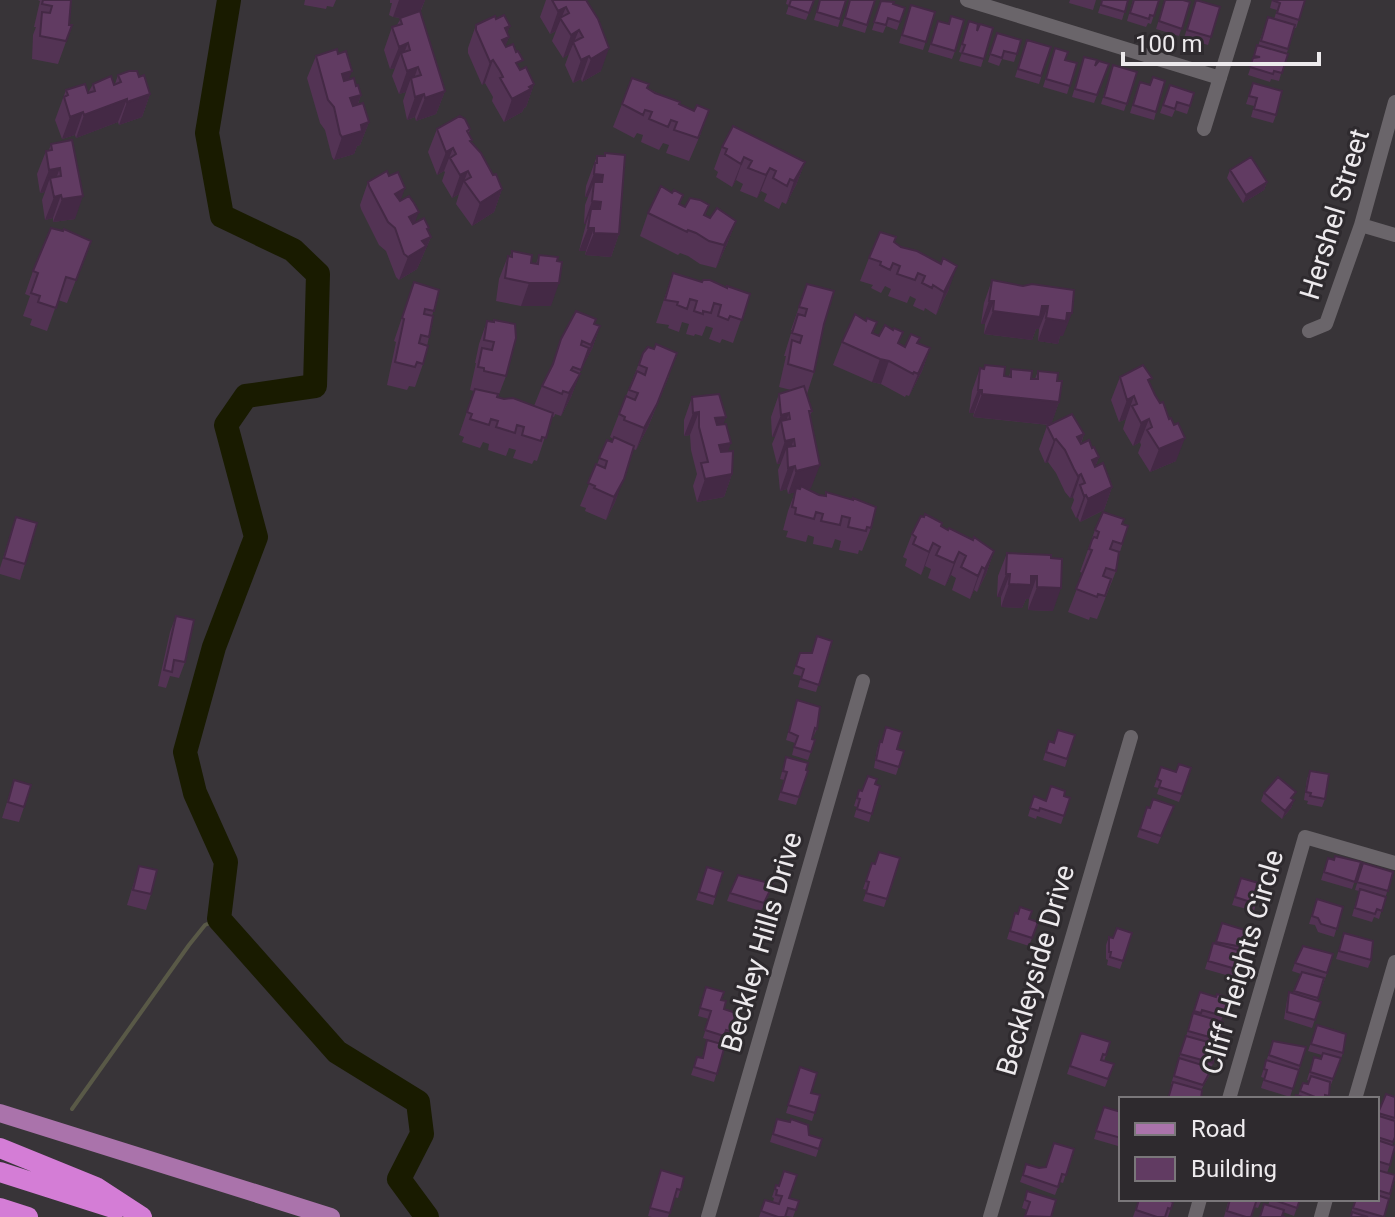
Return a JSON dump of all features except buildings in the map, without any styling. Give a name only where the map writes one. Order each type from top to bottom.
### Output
[{"type":"highway","points":[[0,1148],[96,1187],[142,1217]]},
{"type":"highway","points":[[0,1172],[142,1217]]},
{"type":"highway","points":[[0,1208],[28,1217]]},
{"type":"main road","points":[[0,1113],[331,1217]]},
{"type":"street","points":[[967,0],[1220,78]]},
{"type":"street","points":[[1204,129],[1244,0]]},
{"type":"street","name":"Hershel Street","points":[[1309,331],[1326,324],[1361,225],[1395,102]]},
{"type":"street","points":[[1361,225],[1395,235]]},
{"type":"street","name":"Beckley Hills Drive","points":[[708,1217],[863,681]]},
{"type":"street","name":"Beckleyside Drive","points":[[990,1217],[1131,737]]},
{"type":"street","name":"Cliff Heights Circle","points":[[1230,1097],[1305,837],[1395,863]]},
{"type":"street","points":[[1356,1097],[1395,962]]},
{"type":"waterway","points":[[229,0],[207,133],[222,216],[293,250],[318,274],[315,386],[246,396],[226,425],[256,537],[214,647],[185,752],[195,793],[226,862],[219,919],[337,1052],[418,1102],[422,1134],[399,1179],[427,1217]]},
{"type":"waterway","points":[[72,1109],[189,945],[205,925],[219,919]]}]
